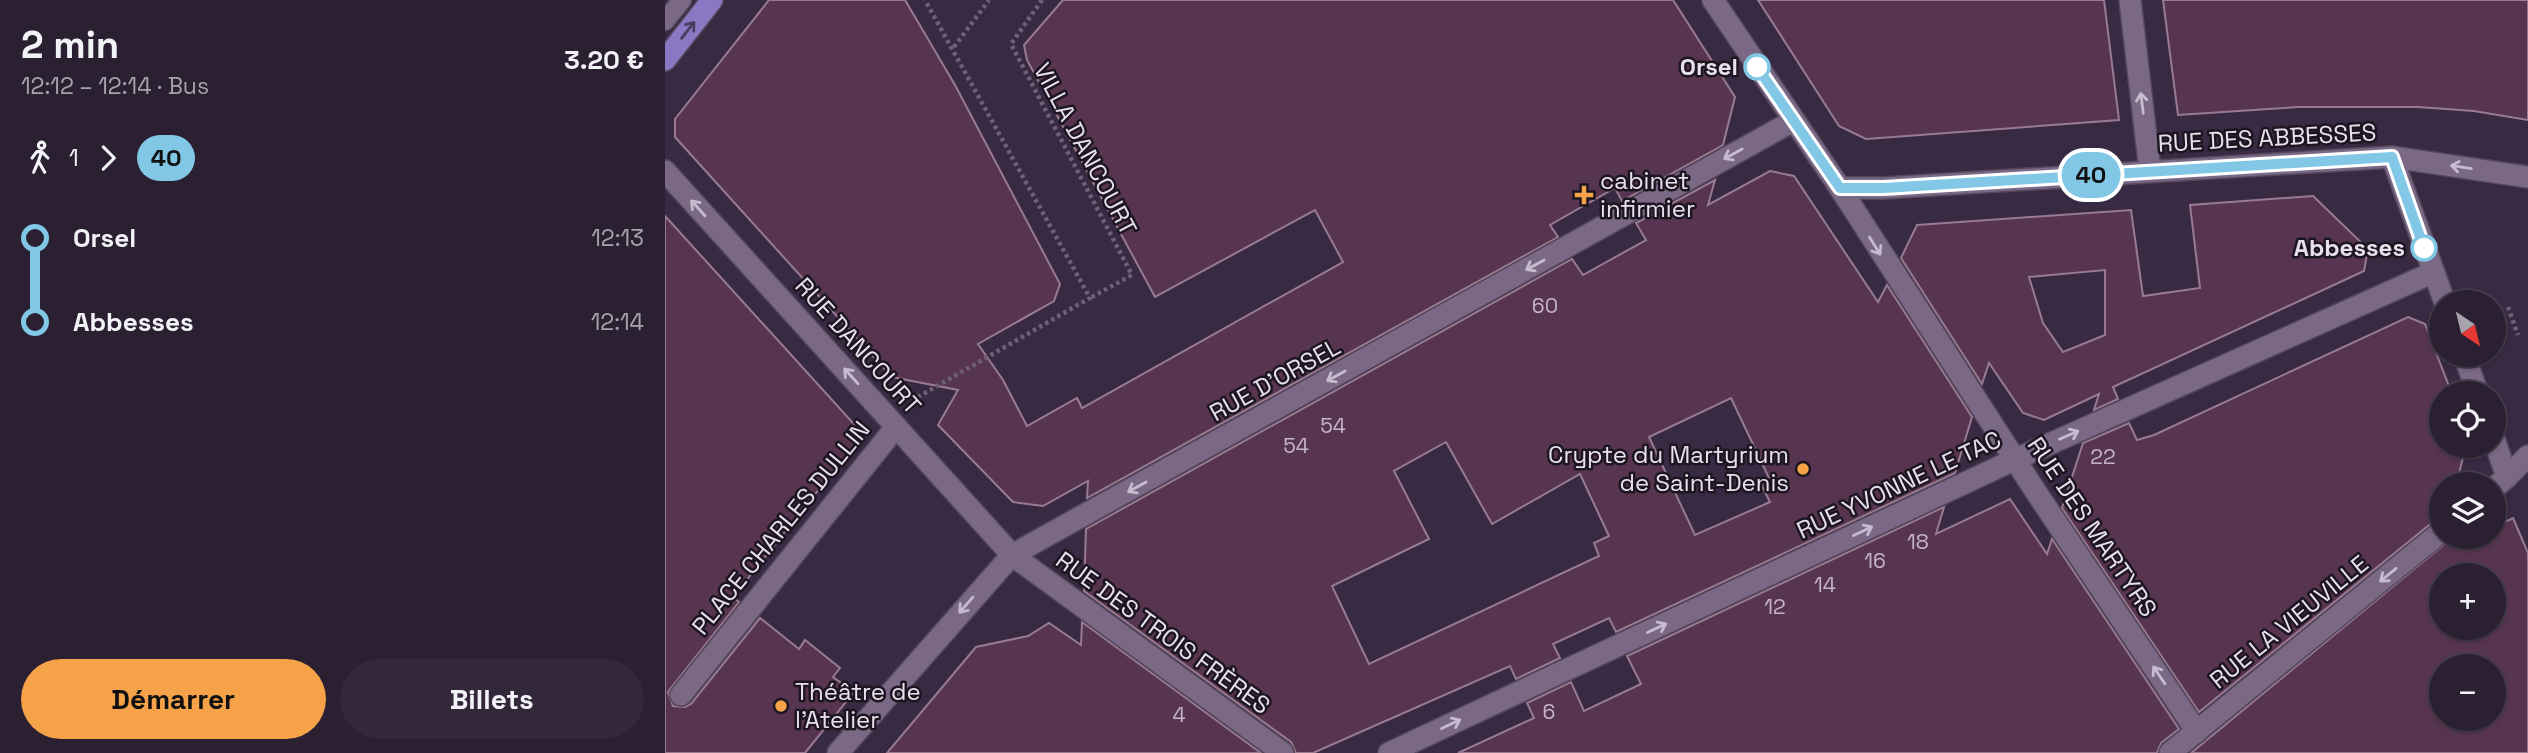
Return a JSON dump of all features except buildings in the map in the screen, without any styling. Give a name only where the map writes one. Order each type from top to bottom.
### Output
[{"type":"main road","points":[[665,60],[712,0]]},
{"type":"street","name":"RUE DES MARTYRS","points":[[1713,0],[1840,188],[1872,242],[2197,732]]},
{"type":"street","points":[[2130,0],[2150,171]]},
{"type":"street","name":"RUE D'ORSEL","points":[[838,753],[1012,555],[1793,121]]},
{"type":"street","points":[[2392,157],[2440,290]]},
{"type":"street","name":"RUE DES ABBESSES","points":[[1840,188],[2392,157],[2528,177]]},
{"type":"street","name":"RUE DANCOURT","points":[[665,171],[1012,555]]},
{"type":"street","name":"RUE YVONNE LE TAC","points":[[1389,753],[2016,459],[2434,272]]},
{"type":"street","name":"PLACE CHARLES DULLIN","points":[[681,695],[896,427]]},
{"type":"street","points":[[2506,478],[2528,456]]},
{"type":"street","name":"RUE LA VIEUVILLE","points":[[2170,753],[2429,541]]},
{"type":"street","name":"RUE DES TROIS FRÈRES","points":[[1012,555],[1283,753]]},
{"type":"lane","points":[[665,21],[682,0]]},
{"type":"path","points":[[925,0],[954,47],[1090,298]]},
{"type":"path","points":[[954,47],[989,0]]},
{"type":"path","name":"VILLA DANCOURT","points":[[896,427],[918,397],[1132,275],[1010,44],[1042,0]]},
{"type":"path","points":[[2508,307],[2518,335]]},
{"type":"bus line","name":"40","points":[[1757,67],[1840,188],[1884,188],[2392,157],[2424,248]]},
{"type":"place","name":"Orsel","points":[[1757,67]]},
{"type":"place","name":"cabinet infirmier","points":[[1584,195]]},
{"type":"place","name":"Abbesses","points":[[2424,248]]},
{"type":"place","name":"Crypte du Martyrium de Saint-Denis","points":[[1803,469]]},
{"type":"place","name":"Théâtre de l'Atelier","points":[[781,706]]}]
